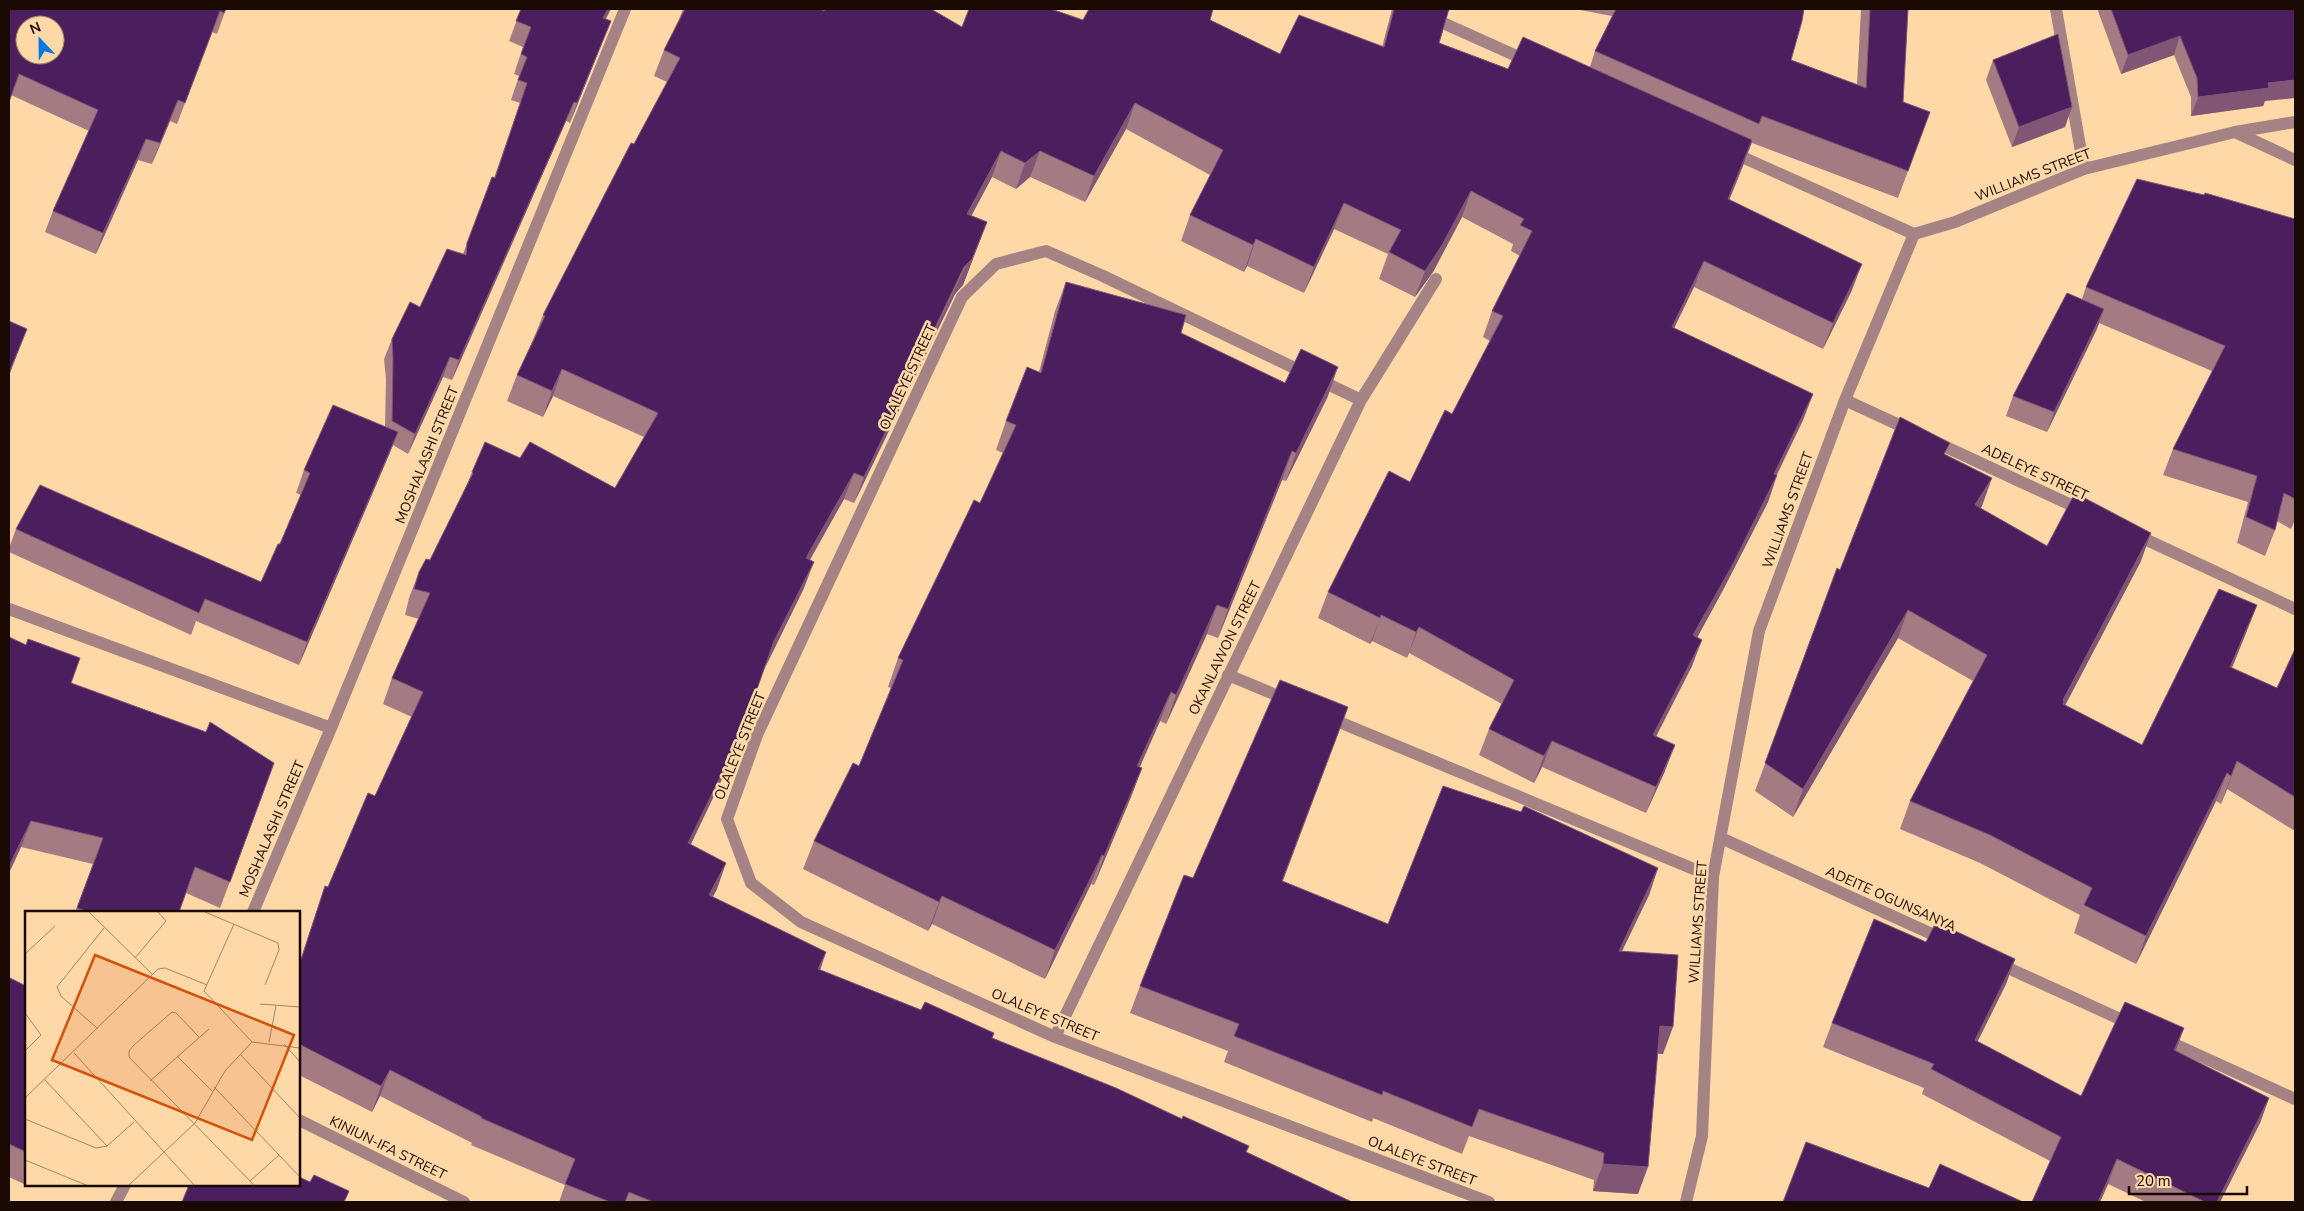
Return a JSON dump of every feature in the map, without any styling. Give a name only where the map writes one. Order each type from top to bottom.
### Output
[{"type":"street","name":"MOSHALASHI STREET","points":[[253,911],[331,728],[625,9]]},
{"type":"street","points":[[1412,9],[1546,69]]},
{"type":"street","points":[[2056,9],[2084,169]]},
{"type":"street","name":"WILLIAMS STREET","points":[[1686,1202],[1702,1136],[1713,878],[1759,631],[1844,400],[1914,234],[1955,222],[2084,169],[2235,132],[2295,122]]},
{"type":"street","points":[[2235,132],[2295,160]]},
{"type":"street","points":[[1717,146],[1914,234]]},
{"type":"street","name":"OLALEYE STREET","points":[[1361,400],[1104,276],[1046,251],[996,264],[962,297],[757,735],[727,819],[751,883],[801,922],[1055,1037],[1489,1202]]},
{"type":"street","name":"OKANLAWON STREET","points":[[1055,1037],[1361,400],[1436,279]]},
{"type":"street","name":"ADELEYE STREET","points":[[1844,400],[2097,517]]},
{"type":"street","points":[[2124,530],[2295,609]]},
{"type":"street","points":[[9,609],[331,728]]},
{"type":"street","points":[[1228,676],[1301,706]]},
{"type":"street","points":[[1319,714],[1713,878]]},
{"type":"street","name":"ADEITE OGUNSANYA","points":[[1721,838],[1954,944]]},
{"type":"street","points":[[1981,956],[2295,1099]]},
{"type":"street","name":"KINIUN-IFA STREET","points":[[300,1120],[464,1202]]},
{"type":"street","points":[[116,1202],[124,1186]]},
{"type":"building","points":[[9,9],[226,9],[224,13],[220,11],[185,103],[178,100],[160,143],[146,139],[103,233],[53,211],[98,110],[19,74],[9,102]]},
{"type":"building","points":[[521,9],[608,9],[603,18],[611,21],[577,103],[574,102],[459,360],[450,357],[415,434],[392,421],[392,339],[410,302],[420,307],[447,249],[466,255],[467,243],[492,177],[495,178],[527,83],[518,80],[527,57],[521,54],[531,27],[516,21]]},
{"type":"building","points":[[685,9],[821,9],[824,11],[826,9],[931,9],[962,27],[969,9],[1051,9],[1083,20],[1089,9],[1213,9],[1210,20],[1280,54],[1299,15],[1384,47],[1394,9],[1449,9],[1439,43],[1508,69],[1523,37],[1752,140],[1728,199],[1862,264],[1833,323],[1704,261],[1672,327],[1813,394],[1774,474],[1777,475],[1733,564],[1693,635],[1702,640],[1653,735],[1675,745],[1656,787],[1552,741],[1544,756],[1489,729],[1514,680],[1419,627],[1416,632],[1381,615],[1380,618],[1328,592],[1389,471],[1410,482],[1445,410],[1452,414],[1503,316],[1492,311],[1532,231],[1520,225],[1524,219],[1471,191],[1442,245],[1425,271],[1389,252],[1401,230],[1344,203],[1314,267],[1256,239],[1253,245],[1190,215],[1223,150],[1135,103],[1094,176],[1040,151],[1025,163],[1001,151],[967,214],[987,222],[972,259],[964,267],[864,477],[854,473],[806,558],[814,562],[774,641],[741,734],[688,843],[726,863],[709,895],[826,952],[818,969],[921,1010],[925,1002],[994,1033],[992,1038],[1116,1088],[1182,1119],[1183,1116],[1249,1146],[1246,1152],[1352,1202],[653,1202],[629,1192],[625,1202],[610,1202],[565,1184],[575,1159],[481,1118],[390,1070],[381,1086],[300,1045],[300,963],[325,886],[328,887],[368,793],[375,796],[423,692],[392,678],[430,593],[414,589],[419,572],[426,559],[430,560],[473,473],[485,442],[520,458],[530,442],[615,488],[658,413],[562,369],[552,391],[517,375],[545,316],[543,315],[631,143],[634,144],[680,58],[664,50]]},
{"type":"building","points":[[1616,9],[1804,9],[1791,60],[1866,88],[1870,9],[1908,9],[1903,102],[1930,112],[1908,171],[1762,116],[1759,124],[1595,51]]},
{"type":"building","points":[[2111,9],[2295,9],[2295,80],[2268,83],[2269,88],[2198,97],[2197,78],[2180,36],[2128,55]]},
{"type":"building","points":[[2058,34],[2072,107],[2019,127],[1993,60]]},
{"type":"building","points":[[2137,179],[2204,195],[2205,193],[2295,219],[2295,499],[2284,493],[2275,530],[2246,517],[2257,476],[2173,449],[2225,346],[2086,287]]},
{"type":"building","points":[[1066,282],[1186,315],[1181,333],[1285,383],[1301,349],[1338,367],[1296,453],[1292,451],[1228,609],[1217,605],[1176,695],[1171,692],[1137,766],[1142,768],[1104,856],[1102,855],[1055,950],[942,896],[939,902],[814,841],[853,763],[859,766],[903,660],[898,658],[974,500],[980,503],[1016,425],[1006,421],[1027,367],[1041,373]]},
{"type":"building","points":[[2067,293],[2104,309],[2054,412],[2013,396]]},
{"type":"building","points":[[9,321],[27,329],[9,373]]},
{"type":"building","points":[[333,405],[398,432],[307,642],[205,599],[199,613],[16,529],[40,485],[261,582],[278,544],[280,544],[310,473],[304,470]]},
{"type":"building","points":[[1900,417],[1950,443],[1944,454],[1992,478],[1975,505],[2047,546],[2075,493],[2151,533],[2063,700],[2063,704],[2142,745],[2219,589],[2257,605],[2230,667],[2277,688],[2295,649],[2295,797],[2237,761],[2231,776],[2227,773],[2146,936],[2084,905],[2092,888],[1990,835],[1910,801],[1987,655],[1908,610],[1803,789],[1765,763],[1837,568],[1840,570]]},
{"type":"building","points":[[9,637],[26,645],[28,639],[80,658],[71,683],[206,732],[210,722],[274,763],[230,882],[195,867],[179,911],[86,911],[77,908],[103,838],[31,821],[9,866]]},
{"type":"building","points":[[1280,680],[1348,707],[1282,881],[1388,924],[1443,786],[1521,812],[1524,806],[1658,868],[1619,951],[1678,955],[1673,1027],[1660,1026],[1648,1167],[1603,1164],[1604,1153],[1479,1109],[1472,1127],[1383,1091],[1382,1095],[1234,1036],[1239,1024],[1140,986],[1184,875],[1193,878]]},
{"type":"building","points":[[1874,919],[1926,942],[1936,922],[2015,959],[1975,1040],[2081,1096],[2125,1002],[2184,1028],[2174,1050],[2269,1098],[2217,1202],[2205,1202],[2117,1159],[2098,1202],[2032,1202],[2061,1137],[1931,1069],[1934,1064],[1832,1023]]},
{"type":"building","points":[[10,978],[25,986],[25,1152],[9,1144]]},
{"type":"building","points":[[1806,1142],[1929,1188],[1940,1164],[2023,1202],[1783,1202]]},
{"type":"building","points":[[314,1175],[349,1191],[344,1202],[182,1202],[189,1186],[300,1186],[300,1177],[310,1182]]}]
